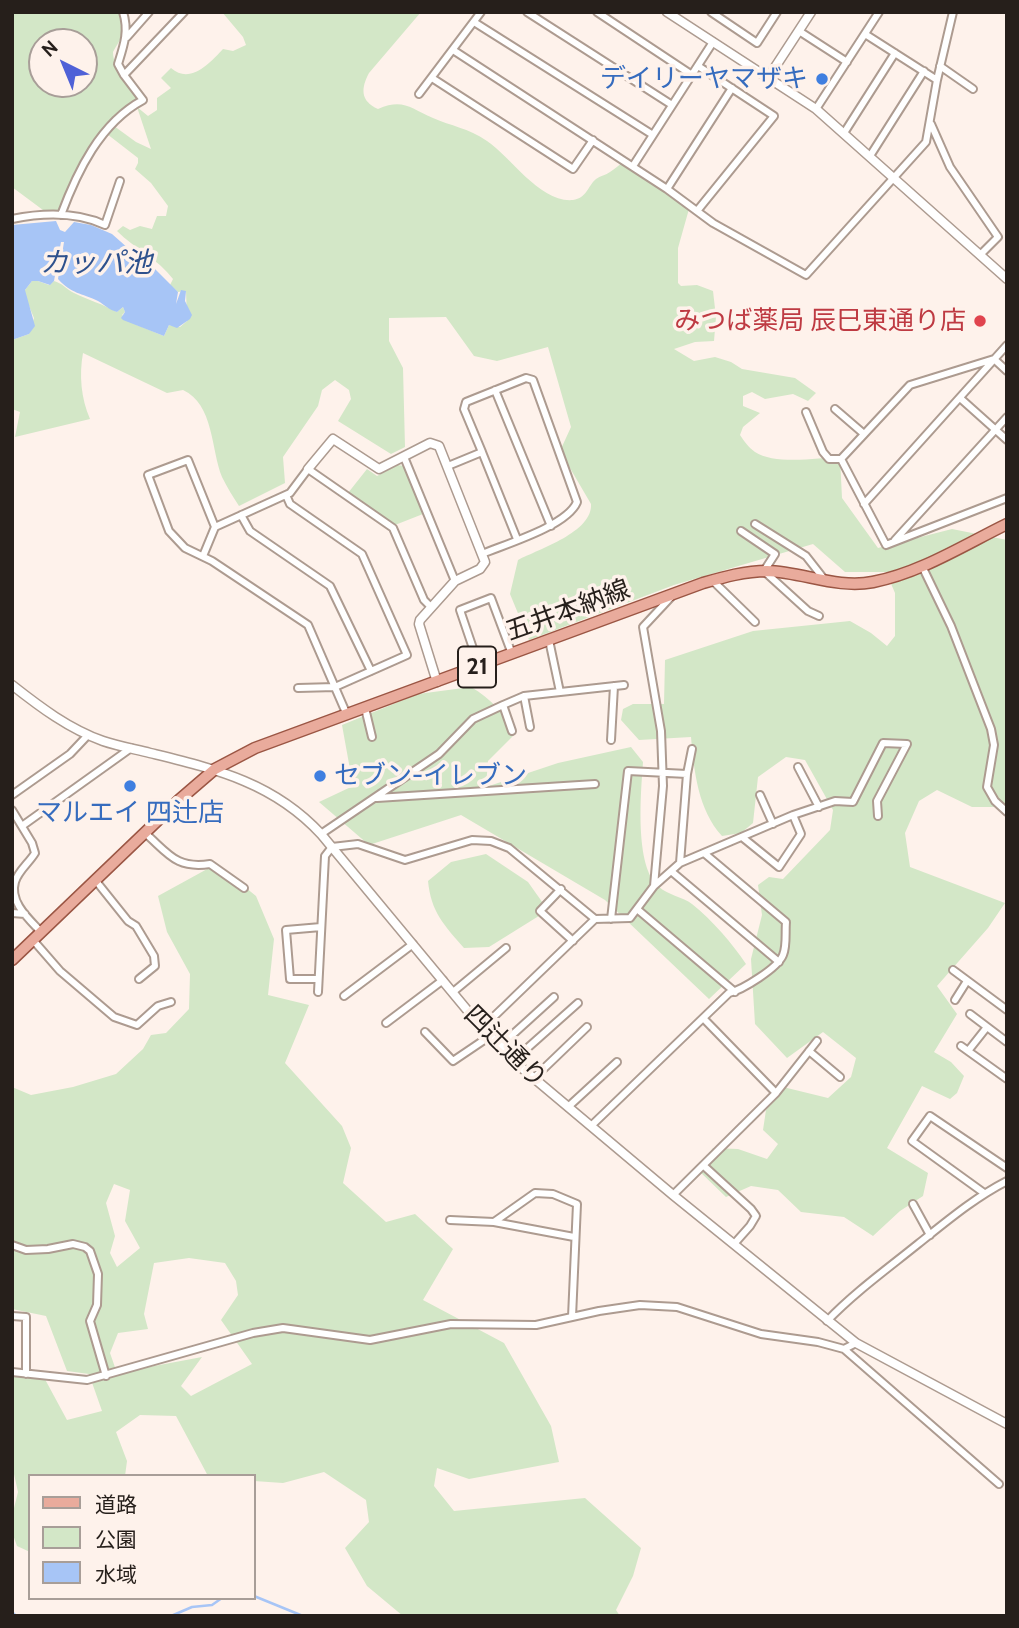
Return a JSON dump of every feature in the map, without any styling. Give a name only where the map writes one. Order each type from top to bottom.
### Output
[{"type":"main road","name":"五井本納線","points":[[12,960],[215,769],[256,748],[712,580],[740,573],[764,571],[838,584],[873,582],[922,566],[1007,524]]},
{"type":"street","points":[[61,215],[90,152],[125,112],[143,100],[118,64],[127,37],[127,23],[123,12]]},
{"type":"street","points":[[127,37],[149,12]]},
{"type":"street","points":[[124,75],[184,12]]},
{"type":"street","points":[[419,94],[481,12]]},
{"type":"street","points":[[527,12],[672,105]]},
{"type":"street","points":[[597,12],[692,75]]},
{"type":"street","points":[[711,12],[757,43],[777,12]]},
{"type":"street","points":[[722,19],[727,12]]},
{"type":"street","points":[[768,78],[811,12]]},
{"type":"street","points":[[816,109],[879,12]]},
{"type":"street","points":[[453,50],[633,166],[713,223],[806,275],[926,142],[953,12]]},
{"type":"street","points":[[673,14],[816,109],[1007,279]]},
{"type":"street","points":[[474,22],[653,135]]},
{"type":"street","points":[[799,31],[847,62]]},
{"type":"street","points":[[865,34],[937,80]]},
{"type":"street","points":[[633,166],[713,42]]},
{"type":"street","points":[[845,133],[895,53]]},
{"type":"street","points":[[697,211],[774,116],[698,66]]},
{"type":"street","points":[[940,66],[972,89]]},
{"type":"street","points":[[870,156],[924,71]]},
{"type":"street","points":[[432,78],[573,169],[593,140]]},
{"type":"street","points":[[667,189],[732,88]]},
{"type":"street","points":[[931,122],[950,167],[998,237],[980,255]]},
{"type":"street","points":[[12,219],[61,215],[82,217],[105,225],[120,181]]},
{"type":"street","points":[[864,504],[1007,345]]},
{"type":"street","points":[[994,359],[1007,371]]},
{"type":"street","points":[[806,412],[823,452],[829,459],[841,458],[910,385],[994,359]]},
{"type":"street","points":[[482,554],[551,526],[574,508],[577,502],[533,380],[526,377],[464,404],[517,539]]},
{"type":"street","points":[[495,390],[551,526]]},
{"type":"street","points":[[960,398],[1007,440]]},
{"type":"street","points":[[835,410],[864,434]]},
{"type":"street","points":[[894,541],[1007,418]]},
{"type":"street","points":[[203,556],[215,527],[286,495],[333,439],[376,469],[435,443],[448,466],[485,562],[480,569],[454,581],[420,620],[437,682]]},
{"type":"street","points":[[448,466],[482,452]]},
{"type":"street","points":[[404,457],[454,581]]},
{"type":"street","points":[[841,458],[886,545],[1007,498]]},
{"type":"street","points":[[215,527],[188,460],[148,475],[169,531],[185,548],[203,556],[308,625],[346,715]]},
{"type":"street","points":[[308,469],[393,528],[424,600],[431,607]]},
{"type":"street","points":[[286,495],[290,504],[362,554],[407,655],[335,687],[298,688]]},
{"type":"street","points":[[241,515],[250,531],[330,586],[371,671]]},
{"type":"street","points":[[755,524],[806,556],[824,580]]},
{"type":"street","points":[[740,531],[775,554],[764,571],[808,611],[819,616]]},
{"type":"street","points":[[922,566],[951,626],[990,729],[993,745],[987,787],[995,801],[1007,812]]},
{"type":"street","points":[[712,580],[755,622]]},
{"type":"street","points":[[654,886],[663,786],[661,731],[642,627],[675,593]]},
{"type":"street","points":[[479,666],[460,610],[491,598],[512,654]]},
{"type":"street","points":[[550,640],[560,692]]},
{"type":"street","name":"四辻通り","points":[[12,685],[75,730],[131,748],[215,769],[248,781],[273,794],[299,813],[321,834],[482,1028],[534,1078],[856,1343],[1007,1424]]},
{"type":"street","points":[[321,834],[439,754],[473,719],[524,696],[624,685]]},
{"type":"street","points":[[611,740],[614,686]]},
{"type":"street","points":[[524,696],[530,727]]},
{"type":"street","points":[[503,705],[512,731]]},
{"type":"street","points":[[365,708],[372,737]]},
{"type":"street","points":[[12,795],[70,754],[88,735]]},
{"type":"street","points":[[318,992],[325,856],[332,847],[358,844],[405,860],[472,840],[492,841],[509,848],[596,919],[631,918],[654,886],[680,863],[793,815],[835,801],[853,802],[883,743],[907,744],[877,801],[878,816]]},
{"type":"street","points":[[22,826],[131,748]]},
{"type":"street","points":[[680,863],[687,775],[692,749]]},
{"type":"street","points":[[798,767],[819,807]]},
{"type":"street","points":[[611,919],[628,771],[687,775]]},
{"type":"street","points":[[373,798],[595,783]]},
{"type":"street","points":[[760,795],[773,824]]},
{"type":"street","points":[[12,810],[35,853],[15,882],[14,895],[25,914],[41,932]]},
{"type":"street","points":[[742,837],[779,867],[801,835],[793,815]]},
{"type":"street","points":[[145,833],[182,864],[210,864],[244,888]]},
{"type":"street","points":[[591,1126],[729,993],[740,991],[779,961],[784,954],[786,922],[704,853]]},
{"type":"street","points":[[671,871],[779,961]]},
{"type":"street","points":[[96,881],[128,922],[136,926],[154,956],[155,966],[139,979]]},
{"type":"street","points":[[561,889],[540,911],[573,941]]},
{"type":"street","points":[[637,909],[735,992]]},
{"type":"street","points":[[12,914],[25,914]]},
{"type":"street","points":[[482,1028],[596,919]]},
{"type":"street","points":[[318,979],[290,979],[286,930],[321,927]]},
{"type":"street","points":[[33,940],[60,971],[114,1017],[136,1025],[158,1006],[171,1002]]},
{"type":"street","points":[[344,996],[413,944]]},
{"type":"street","points":[[453,992],[506,948]]},
{"type":"street","points":[[953,970],[1007,1010]]},
{"type":"street","points":[[386,1023],[443,981]]},
{"type":"street","points":[[955,1000],[967,981]]},
{"type":"street","points":[[500,1046],[554,997]]},
{"type":"street","points":[[514,1060],[578,1003]]},
{"type":"street","points":[[970,1014],[1007,1042]]},
{"type":"street","points":[[704,1019],[776,1093]]},
{"type":"street","points":[[534,1078],[587,1027]]},
{"type":"street","points":[[968,1051],[987,1027]]},
{"type":"street","points":[[425,1032],[453,1061],[490,1036]]},
{"type":"street","points":[[673,1195],[776,1093],[817,1041]]},
{"type":"street","points":[[961,1045],[1007,1079]]},
{"type":"street","points":[[809,1051],[841,1077]]},
{"type":"street","points":[[568,1107],[617,1062]]},
{"type":"street","points":[[984,1193],[912,1141],[930,1116],[1007,1168]]},
{"type":"street","points":[[704,1166],[756,1216],[734,1244]]},
{"type":"street","points":[[827,1321],[849,1299],[930,1234],[984,1193],[1007,1181]]},
{"type":"street","points":[[494,1222],[535,1193],[553,1194],[577,1204],[572,1317]]},
{"type":"street","points":[[913,1204],[930,1234]]},
{"type":"street","points":[[450,1220],[494,1222],[574,1237]]},
{"type":"street","points":[[12,1245],[26,1250],[73,1244],[90,1251],[98,1274],[97,1305],[90,1321],[106,1376]]},
{"type":"street","points":[[13,1374],[86,1380],[253,1333],[283,1328],[370,1340],[451,1324],[536,1325],[640,1305],[677,1307],[761,1334],[818,1342],[844,1349],[999,1484]]},
{"type":"street","points":[[12,1317],[26,1317],[26,1374]]},
{"type":"street","points":[[844,1349],[856,1343]]},
{"type":"green space","points":[[12,12],[121,12],[124,29],[113,52],[114,58],[119,71],[138,99],[112,121],[89,148],[77,168],[58,213],[47,213],[12,187]]},
{"type":"green space","points":[[222,12],[421,12],[369,73],[364,84],[364,94],[368,102],[378,109],[400,104],[473,133],[496,148],[538,187],[561,199],[573,200],[581,197],[596,179],[623,162],[689,209],[678,248],[678,283],[681,286],[697,285],[713,291],[716,317],[714,341],[695,342],[674,349],[694,361],[715,357],[742,369],[795,378],[816,393],[808,401],[793,394],[765,399],[752,392],[743,396],[743,406],[760,413],[743,427],[740,435],[755,452],[784,460],[840,457],[842,498],[878,548],[952,529],[1007,540],[1007,807],[972,807],[937,790],[919,801],[905,833],[910,867],[1005,903],[988,928],[937,986],[957,1014],[934,1052],[951,1062],[964,1076],[957,1093],[950,1099],[922,1086],[887,1148],[928,1173],[923,1196],[900,1211],[873,1236],[844,1217],[801,1212],[778,1190],[751,1186],[726,1197],[697,1169],[713,1148],[738,1149],[767,1159],[778,1144],[763,1130],[766,1110],[783,1087],[828,1098],[851,1077],[856,1058],[823,1032],[787,1058],[755,1024],[751,959],[762,915],[758,885],[769,877],[783,879],[830,830],[833,810],[805,760],[786,757],[758,777],[753,823],[741,833],[722,836],[702,802],[691,737],[639,740],[621,720],[623,709],[633,704],[664,704],[665,660],[753,631],[850,621],[887,646],[895,636],[895,593],[886,572],[845,572],[813,544],[674,585],[529,640],[510,594],[518,560],[574,531],[589,514],[591,504],[560,451],[571,427],[548,347],[497,361],[474,356],[446,317],[389,318],[389,341],[403,368],[405,447],[391,454],[338,421],[351,399],[349,390],[335,380],[322,390],[318,406],[283,457],[285,483],[239,506],[222,477],[206,417],[193,397],[183,390],[167,393],[83,353],[82,386],[90,419],[15,437],[20,412],[12,409],[12,340],[29,334],[34,318],[24,294],[32,281],[49,285],[57,282],[74,293],[117,312],[123,307],[125,312],[122,315],[137,325],[164,336],[169,325],[180,327],[187,321],[186,291],[178,292],[170,285],[173,279],[167,272],[117,231],[123,226],[130,230],[140,226],[152,229],[157,216],[166,216],[168,206],[151,183],[135,169],[138,158],[107,134],[114,126],[151,149],[137,107],[148,116],[157,110],[157,98],[171,88],[161,78],[171,68],[178,73],[192,73],[206,66],[223,49],[233,51],[246,45],[243,37]]},
{"type":"green space","points":[[398,465],[404,466],[423,514],[395,525],[348,493],[367,469],[377,476]]},
{"type":"green space","points":[[471,687],[497,707],[514,735],[488,761],[486,787],[558,763],[631,747],[643,762],[642,847],[651,877],[663,890],[700,911],[722,932],[746,964],[709,999],[605,900],[461,815],[369,845],[319,802],[353,786],[342,725],[418,694]]},
{"type":"green space","points":[[486,854],[528,882],[545,906],[542,914],[489,947],[464,948],[435,910],[428,881],[451,862]]},
{"type":"green space","points":[[209,868],[230,875],[256,896],[274,939],[268,995],[309,1005],[285,1063],[342,1126],[351,1148],[343,1183],[386,1222],[415,1214],[453,1249],[423,1300],[504,1343],[551,1426],[559,1462],[469,1479],[437,1468],[434,1486],[454,1511],[585,1498],[641,1548],[633,1576],[616,1610],[620,1616],[403,1616],[367,1586],[345,1548],[369,1522],[366,1500],[324,1472],[283,1483],[256,1481],[256,1474],[207,1474],[176,1416],[140,1415],[116,1432],[127,1461],[125,1474],[28,1474],[28,1551],[17,1546],[12,1532],[12,1516],[18,1492],[12,1465],[12,1371],[40,1370],[67,1420],[102,1411],[89,1374],[67,1371],[46,1316],[12,1309],[12,1087],[31,1095],[73,1087],[116,1074],[143,1049],[151,1035],[166,1033],[189,1009],[190,974],[167,932],[158,896]],"holes":[[[114,1184],[130,1190],[125,1221],[140,1248],[117,1267],[110,1253],[115,1236],[106,1203]],[[189,1258],[225,1263],[236,1281],[238,1295],[221,1320],[252,1364],[191,1396],[181,1386],[202,1357],[117,1373],[110,1353],[118,1333],[148,1329],[144,1314],[154,1263]]]},
{"type":"water","name":"カッパ池","points":[[56,221],[60,230],[65,232],[74,222],[91,225],[112,234],[139,262],[154,268],[178,292],[176,304],[181,290],[186,291],[185,301],[192,315],[190,319],[177,328],[169,325],[164,336],[123,320],[123,307],[117,312],[114,311],[72,290],[58,279],[64,242],[61,242],[54,281],[50,285],[32,281],[25,290],[35,326],[29,334],[12,340],[12,225]]},
{"type":"waterway","points":[[256,1597],[303,1616]]},
{"type":"waterway","points":[[171,1616],[192,1607],[212,1605],[219,1600]]},
{"type":"waterway","points":[[12,1612],[16,1616]]},
{"type":"place","name":"デイリーヤマザキ","points":[[822,79]]},
{"type":"place","name":"みつば薬局 辰巳東通り店","points":[[980,321]]},
{"type":"place","name":"セブン-イレブン","points":[[320,776]]},
{"type":"place","name":"マルエイ 四辻店","points":[[130,786]]}]
